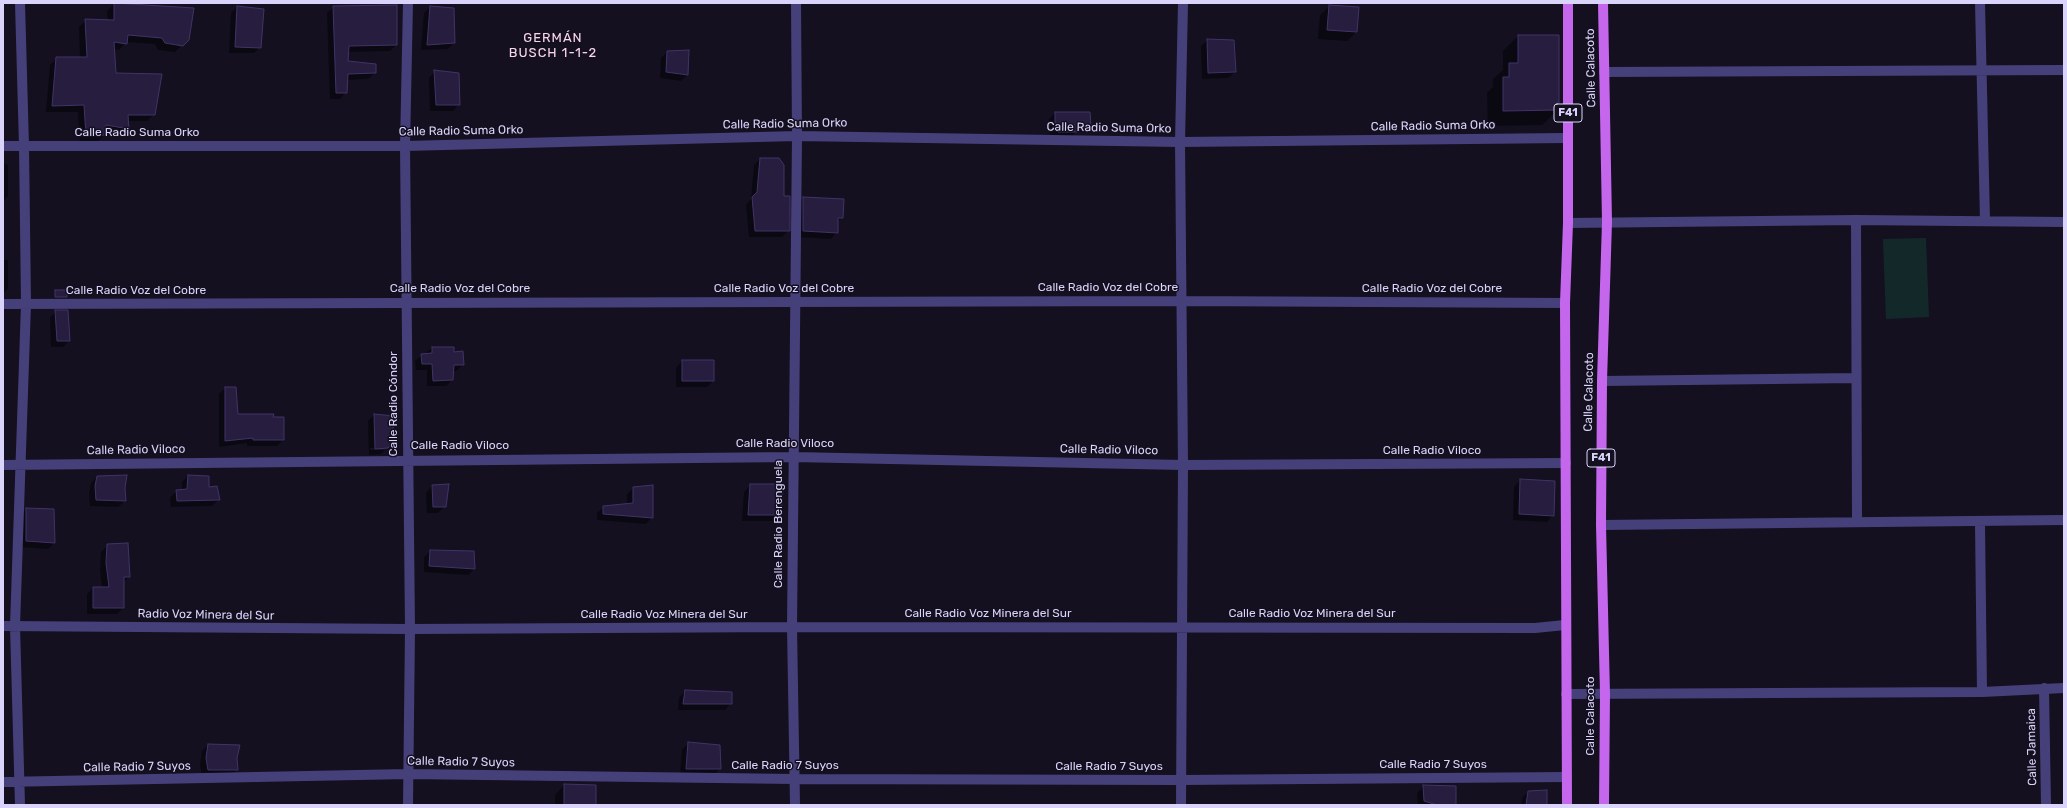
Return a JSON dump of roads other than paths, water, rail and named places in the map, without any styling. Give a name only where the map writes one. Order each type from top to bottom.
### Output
[{"type":"main road","name":"Calle Calacoto","points":[[1567,805],[1565,625],[1565,303],[1568,223],[1568,3]]},
{"type":"main road","name":"Calle Calacoto","points":[[1603,3],[1607,222],[1602,381],[1601,525],[1605,694],[1604,805]]},
{"type":"street","points":[[20,3],[26,304],[19,465],[15,626],[20,805]]},
{"type":"street","name":"Calle Radio Cóndor","points":[[408,3],[405,146],[410,629],[408,805]]},
{"type":"street","name":"Calle Radio Berenguela","points":[[795,805],[792,627],[794,303],[797,136],[796,3]]},
{"type":"street","points":[[1181,805],[1183,465],[1180,142],[1182,3]]},
{"type":"street","points":[[1980,3],[1985,221]]},
{"type":"street","points":[[1604,72],[1982,72],[2064,70]]},
{"type":"street","name":"Calle Radio Suma Orko","points":[[3,146],[405,146],[797,136],[1180,142],[1567,138]]},
{"type":"street","points":[[1856,220],[1856,522]]},
{"type":"street","points":[[1568,223],[1856,220],[2064,222]]},
{"type":"street","name":"Calle Radio Voz del Cobre","points":[[3,304],[1181,301],[1565,303]]},
{"type":"street","points":[[1602,381],[1856,378]]},
{"type":"street","name":"Calle Radio Viloco","points":[[3,465],[793,456],[1183,465],[1566,463]]},
{"type":"street","points":[[1601,525],[2064,520]]},
{"type":"street","points":[[1980,522],[1982,692]]},
{"type":"street","name":"Calle Radio Voz Minera del Sur","points":[[410,629],[1181,626],[1535,628],[1565,625]]},
{"type":"street","name":"Radio Voz Minera del Sur","points":[[3,626],[410,629]]},
{"type":"street","name":"Calle Jamaica","points":[[2044,688],[2046,805]]},
{"type":"street","points":[[1566,694],[1982,692],[2064,688]]},
{"type":"street","name":"Calle Radio 7 Suyos","points":[[3,782],[408,774],[794,779],[1180,780],[1567,777]]},
{"type":"district","name":"GERMÁN BUSCH 1-1-2","points":[[553,46]]}]
